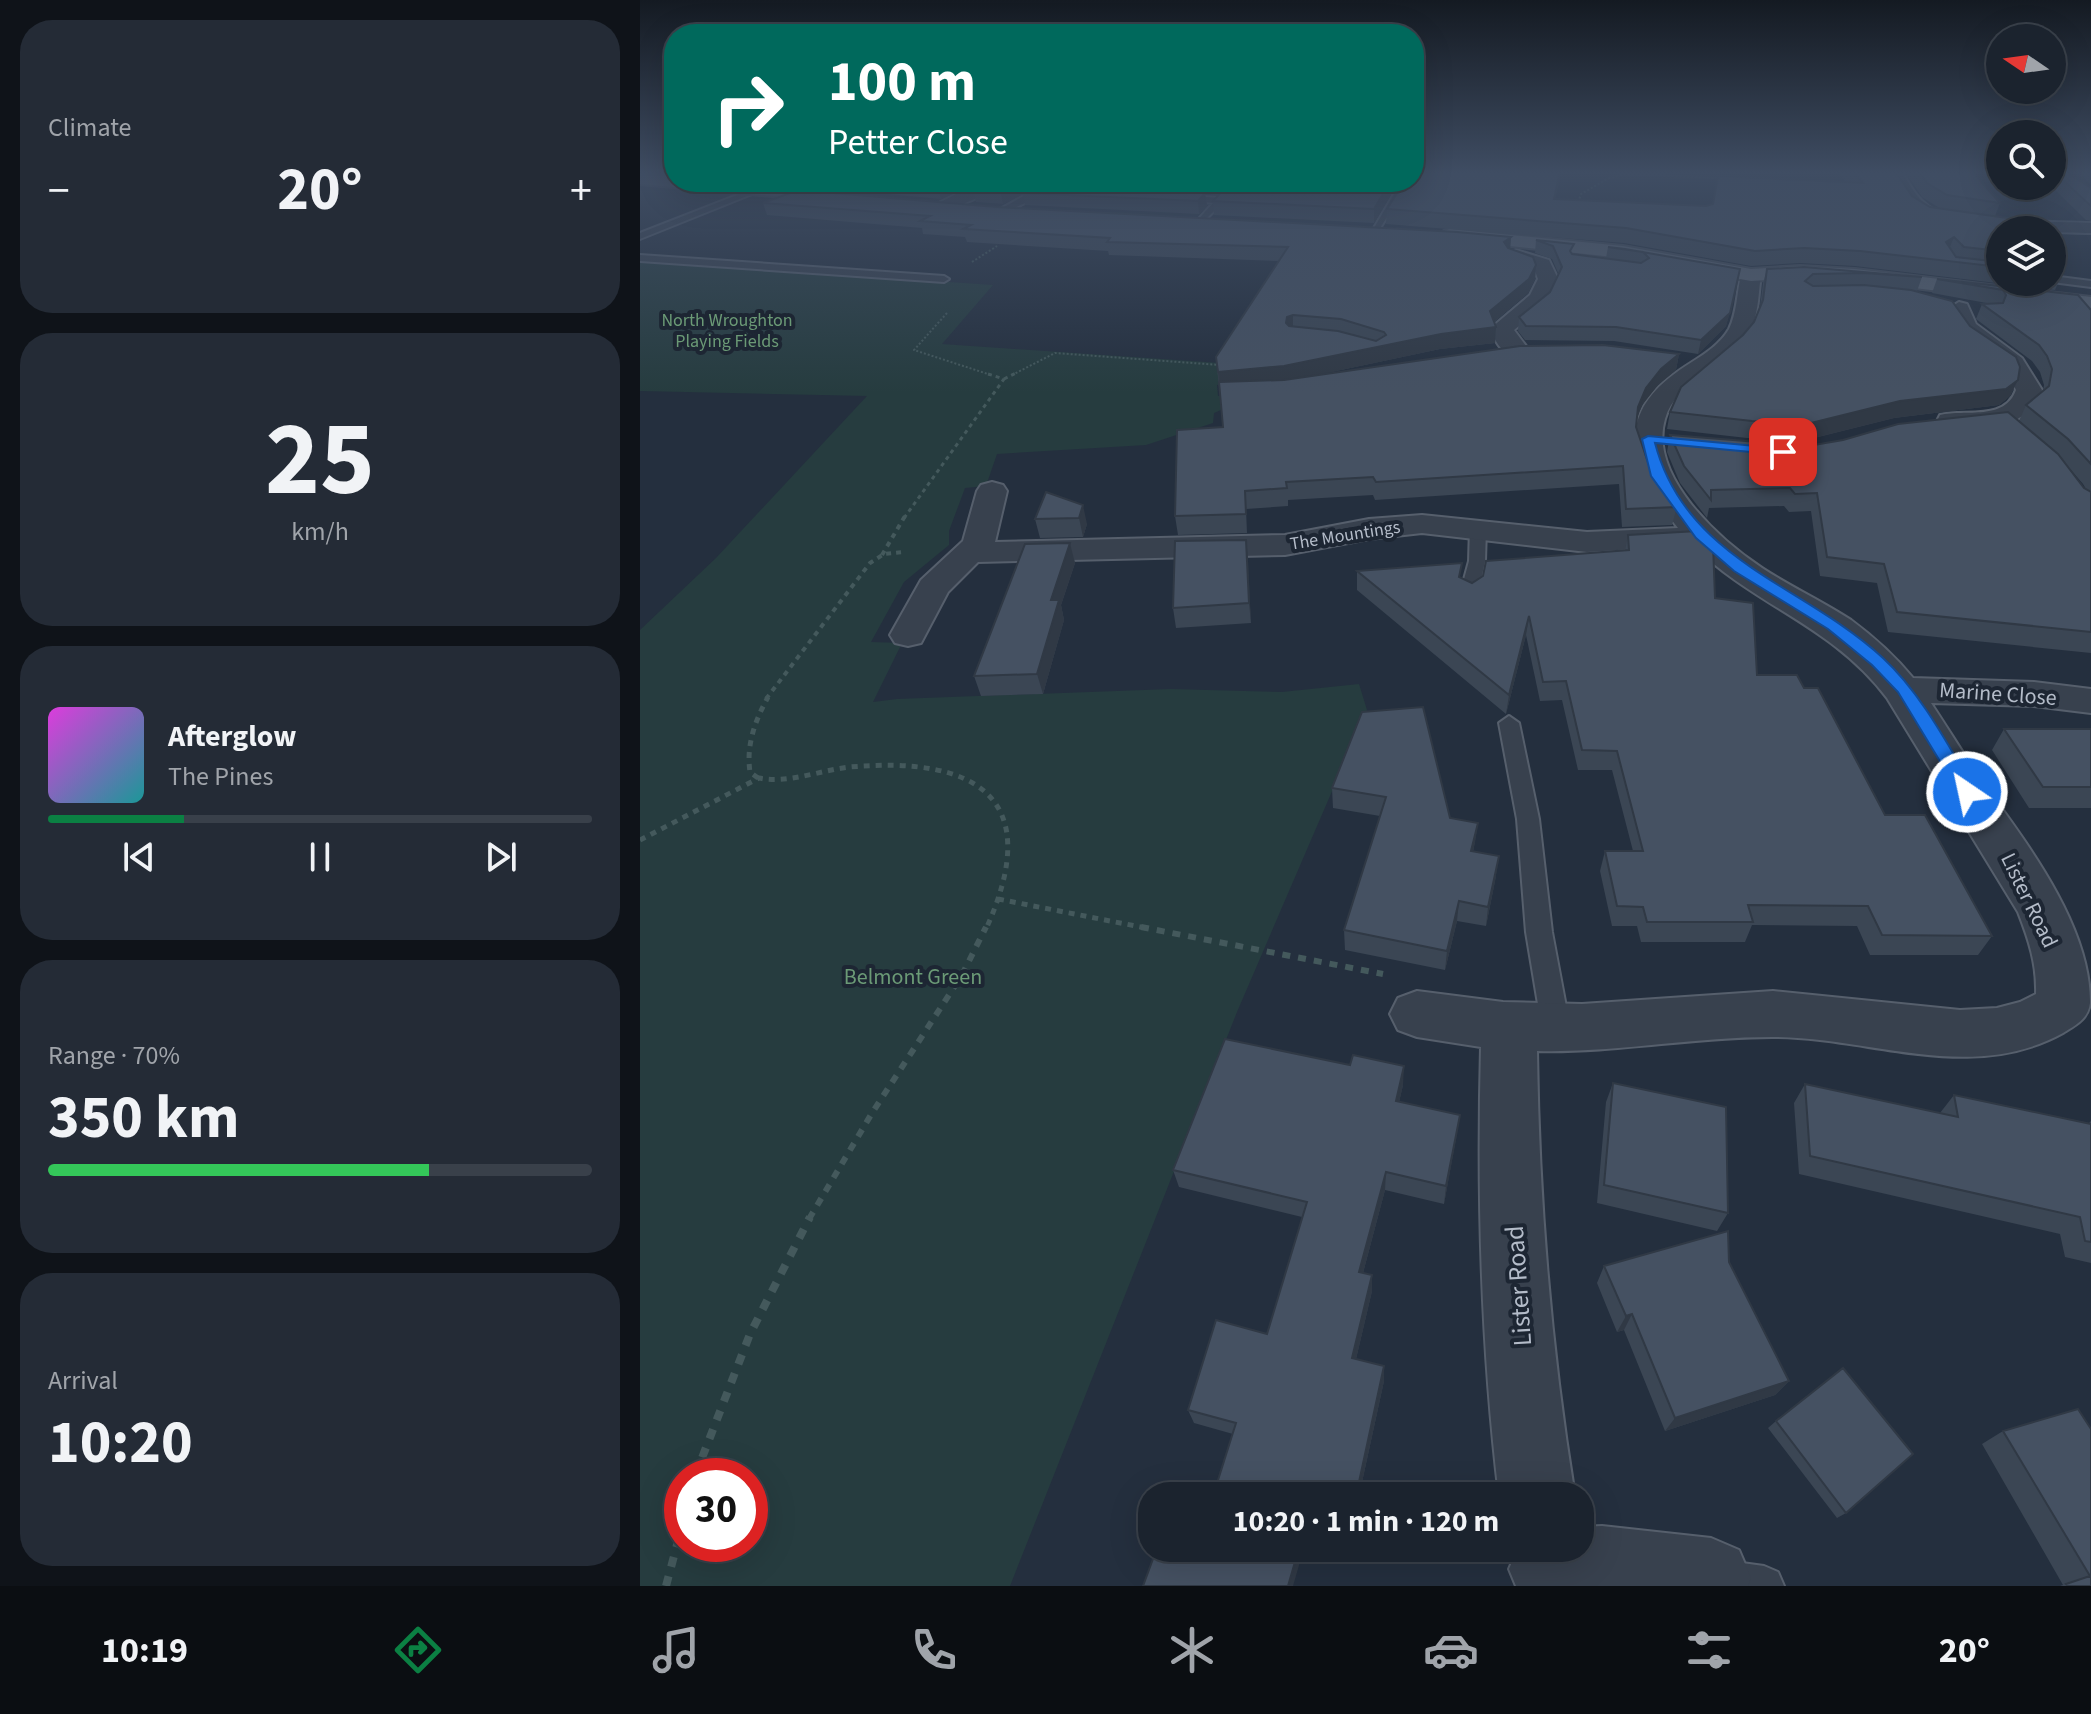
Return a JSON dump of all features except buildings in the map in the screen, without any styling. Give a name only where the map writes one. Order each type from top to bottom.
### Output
[{"type":"main road","points":[[1511,245],[1571,253],[1659,257],[1751,275],[1800,272],[1855,275],[2091,303]]},
{"type":"street","points":[[1516,256],[1542,264],[1571,253]]},
{"type":"street","points":[[1484,353],[1529,349],[1505,338],[1502,328],[1543,293],[1548,279],[1542,264]]},
{"type":"street","name":"Lister Road","points":[[1417,1014],[1532,1027],[1776,1014],[1907,1030],[1988,1031],[2077,1013],[2065,987],[2041,912],[2012,858],[1952,771],[1904,690],[1849,636],[1754,578],[1701,536],[1657,476],[1663,440],[1651,416],[1658,402],[1680,379],[1688,362],[1727,345],[1739,331],[1751,275]]},
{"type":"street","points":[[1918,300],[1959,309],[1991,311]]},
{"type":"street","points":[[1926,424],[2009,425],[2011,414],[2028,397],[2027,382],[2014,361],[1963,324],[1959,309]]},
{"type":"street","points":[[908,635],[933,587],[979,541],[992,491]]},
{"type":"street","name":"The Mountings","points":[[971,552],[1285,545],[1393,526],[1437,524],[1587,542],[1701,536]]},
{"type":"street","name":"Marine Close","points":[[1904,690],[2034,694],[2091,701]]},
{"type":"street","name":"Lister Road","points":[[1532,1027],[1508,1102],[1516,1278],[1536,1482]]},
{"type":"street","name":"Lister Road","points":[[1587,1562],[1737,1582]]},
{"type":"lane","points":[[640,258],[944,279]]},
{"type":"lane","points":[[2066,281],[2091,284]]},
{"type":"lane","points":[[1469,594],[1477,561],[1478,528]]},
{"type":"lane","name":"Lister Road","points":[[1509,723],[1528,819],[1539,932],[1532,1027]]},
{"type":"path","points":[[1571,253],[1576,245]]},
{"type":"path","points":[[944,279],[942,284],[958,300],[914,350],[1004,379]]},
{"type":"path","points":[[882,555],[891,536],[1004,379],[1055,353],[1225,365]]},
{"type":"path","points":[[701,1458],[733,1370],[777,1278],[871,1115],[969,960],[998,899],[1008,851],[1005,820],[989,793],[969,779],[943,772],[898,767],[835,769],[776,780],[759,778],[750,772],[748,750],[767,698],[870,563],[882,555],[896,552],[971,552]]},
{"type":"path","points":[[640,840],[759,778]]},
{"type":"path","points":[[998,899],[1384,974],[1394,981],[1417,1014]]},
{"type":"path","points":[[666,1586],[672,1562]]},
{"type":"green space","name":"Belmont Green","points":[[640,261],[993,285],[942,344],[1325,373],[1329,377],[1217,385],[1218,396],[1227,395],[1228,407],[1214,413],[1213,423],[1146,445],[997,454],[986,486],[965,488],[949,531],[949,545],[904,582],[871,642],[902,643],[873,702],[1171,689],[1282,692],[1359,684],[1367,710],[1237,1012],[1010,1586],[640,1586],[640,630],[716,558],[867,396],[640,391]]},
{"type":"route","points":[[1783,452],[1648,439],[1657,476],[1701,536],[1739,568],[1834,626],[1878,661],[1904,690],[1967,792]]},
{"type":"park label","name":"North Wroughton Playing Fields","points":[[727,330]]}]
